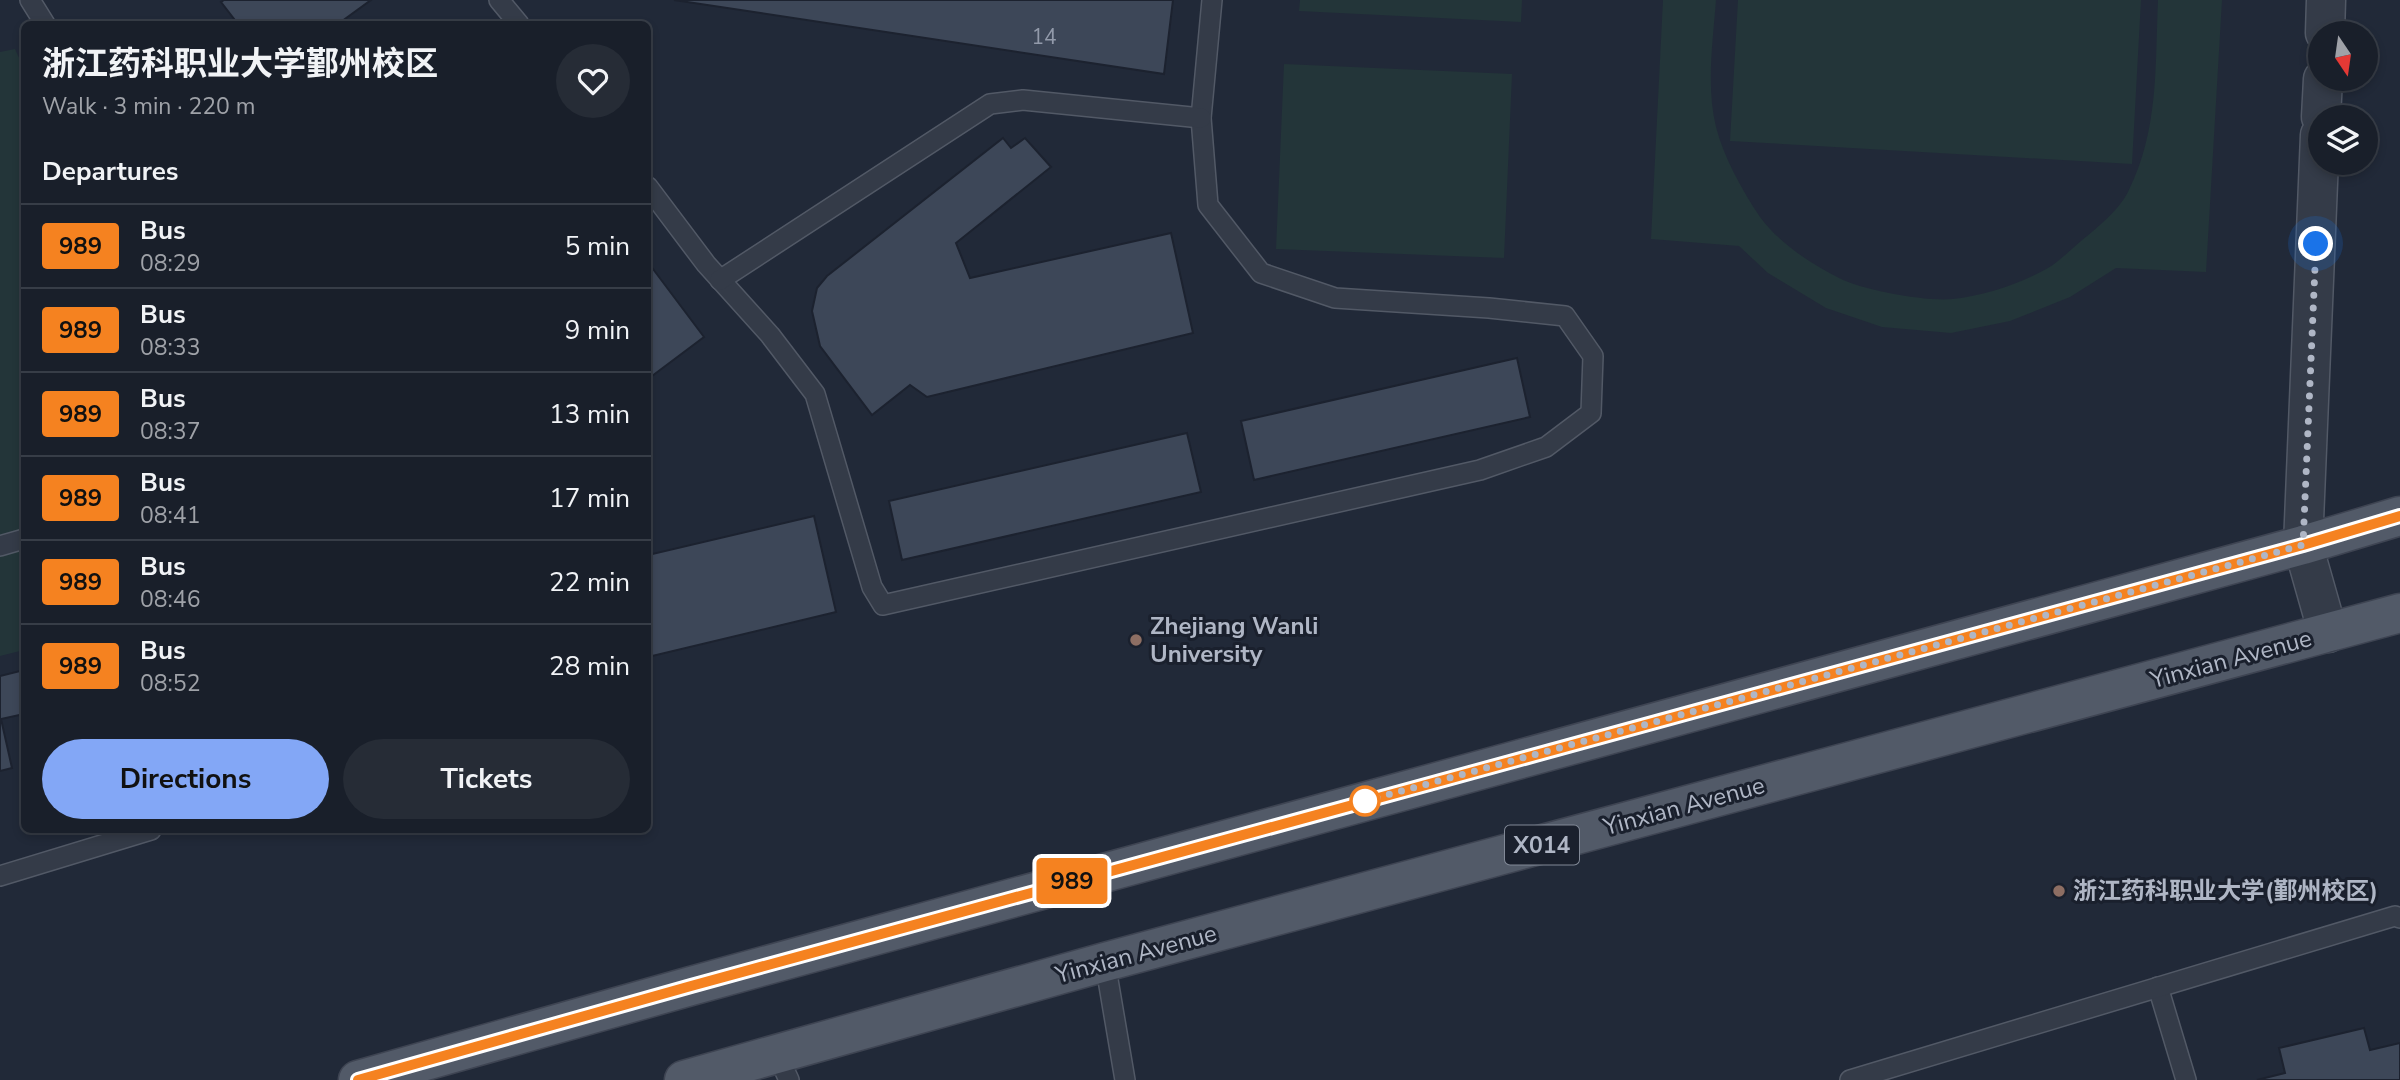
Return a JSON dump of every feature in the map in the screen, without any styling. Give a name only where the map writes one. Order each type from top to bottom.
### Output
[{"type":"main road","points":[[358,1080],[691,986],[2303,545],[2400,516]]},
{"type":"main road","name":"Yinxian Avenue","points":[[684,1080],[783,1067],[1105,962],[2400,613]]},
{"type":"street","points":[[2325,21],[2326,0]]},
{"type":"street","points":[[2318,175],[2303,545],[2328,633]]},
{"type":"lane","points":[[30,0],[43,21]]},
{"type":"lane","points":[[499,0],[516,21]]},
{"type":"lane","points":[[651,191],[720,280],[770,335],[816,394],[872,587],[883,605],[1480,470],[1546,447],[1591,414],[1593,356],[1565,316],[1335,298],[1261,272],[1208,205],[1201,118],[1212,0]]},
{"type":"lane","points":[[720,280],[990,104],[1023,100],[1201,118]]},
{"type":"lane","points":[[0,546],[21,540]]},
{"type":"lane","points":[[0,876],[141,833]]},
{"type":"lane","points":[[1850,1080],[2395,916],[2400,918]]},
{"type":"lane","points":[[1105,962],[1125,1080]]},
{"type":"lane","points":[[2158,987],[2186,1080]]},
{"type":"shaded area","points":[[1300,0],[1522,0],[1521,22],[1299,11]]},
{"type":"shaded area","points":[[1663,0],[1716,0],[1711,96],[1716,127],[1734,174],[1768,227],[1807,259],[1849,282],[1895,294],[1942,299],[1989,292],[2037,274],[2061,259],[2101,225],[2128,192],[2145,145],[2154,98],[2158,0],[2222,0],[2206,272],[2116,268],[2070,297],[2010,321],[1951,333],[1882,327],[1826,308],[1768,273],[1739,246],[1651,239]]},
{"type":"shaded area","points":[[1738,0],[2141,0],[2132,164],[1730,141]]},
{"type":"shaded area","points":[[15,49],[21,62],[21,651],[0,656],[0,52]]},
{"type":"shaded area","points":[[1284,64],[1512,74],[1504,258],[1276,249]]},
{"type":"building","points":[[371,0],[342,21],[236,21],[221,2]]},
{"type":"building","points":[[674,0],[1173,0],[1164,74]]},
{"type":"building","points":[[1003,138],[1011,148],[1025,138],[1051,167],[956,243],[970,278],[1171,233],[1193,333],[927,397],[910,385],[872,415],[820,346],[812,311],[817,288],[827,276]]},
{"type":"building","points":[[651,266],[704,337],[651,377]]},
{"type":"building","points":[[1517,358],[1530,417],[1254,480],[1241,421]]},
{"type":"building","points":[[1187,433],[1201,492],[902,560],[889,501]]},
{"type":"building","points":[[814,516],[836,612],[651,656],[651,554]]},
{"type":"building","points":[[21,671],[21,715],[1,719],[12,768],[0,771],[0,676]]},
{"type":"building","points":[[2364,1028],[2370,1050],[2400,1043],[2400,1080],[2257,1080],[2285,1073],[2279,1048]]},
{"type":"bus line","name":"989","points":[[358,1080],[691,986],[2303,545],[2400,516]]},
{"type":"place","name":"Zhejiang Wanli University","points":[[1136,640]]},
{"type":"place","name":"浙江药科职业大学(鄞州校区)","points":[[2059,891]]},
{"type":"route","points":[[1365,801],[2303,545],[2316,244]]}]
